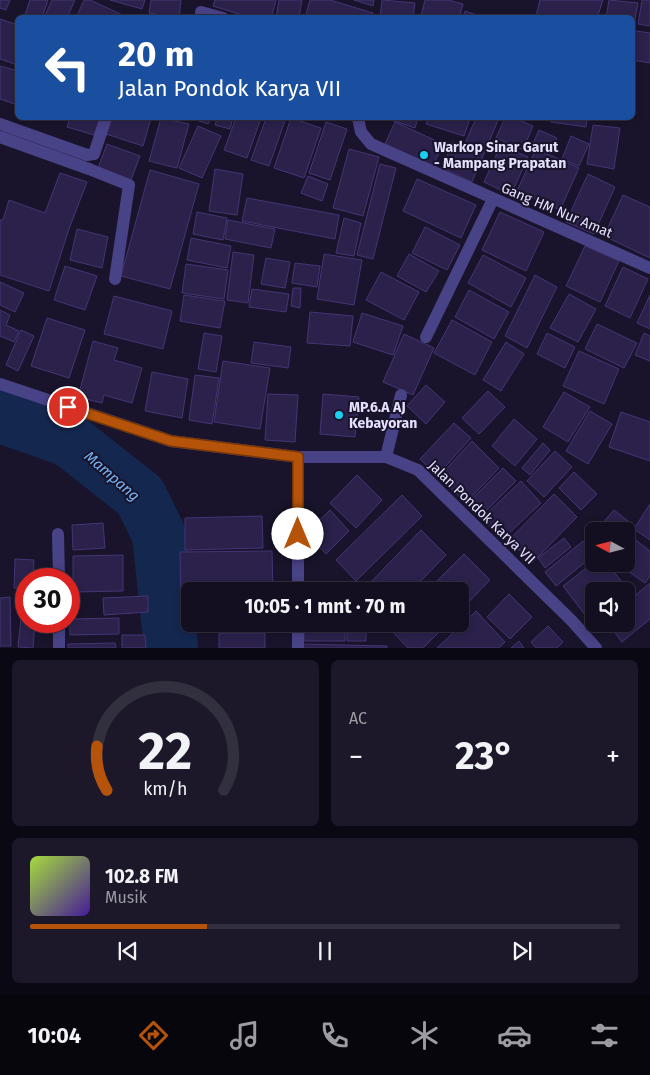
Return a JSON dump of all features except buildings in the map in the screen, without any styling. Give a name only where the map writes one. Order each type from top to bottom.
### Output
[{"type":"street","points":[[202,10],[215,15]]},
{"type":"street","points":[[0,124],[87,155],[94,154],[105,120]]},
{"type":"street","name":"Gang HM Nur Amat","points":[[358,120],[361,132],[371,144],[650,268]]},
{"type":"street","points":[[0,137],[129,185],[115,279]]},
{"type":"street","points":[[426,337],[493,199]]},
{"type":"street","name":"Jalan Pondok Karya VII","points":[[0,384],[171,441],[298,457],[386,457],[418,470],[572,621],[596,648]]},
{"type":"street","points":[[386,457],[401,395]]},
{"type":"street","points":[[298,457],[298,582]]},
{"type":"street","points":[[58,534],[59,568]]},
{"type":"street","points":[[298,632],[298,648]]},
{"type":"street","points":[[59,633],[59,648]]},
{"type":"waterway","name":"Mampang","points":[[0,416],[69,440],[140,496],[159,535],[171,648]]},
{"type":"place","name":"Warkop Sinar Garut - Mampang Prapatan","points":[[424,155]]},
{"type":"place","name":"MP.6.A AJ Kebayoran","points":[[339,415]]},
{"type":"route","points":[[68,407],[171,441],[298,457],[298,534]]}]
